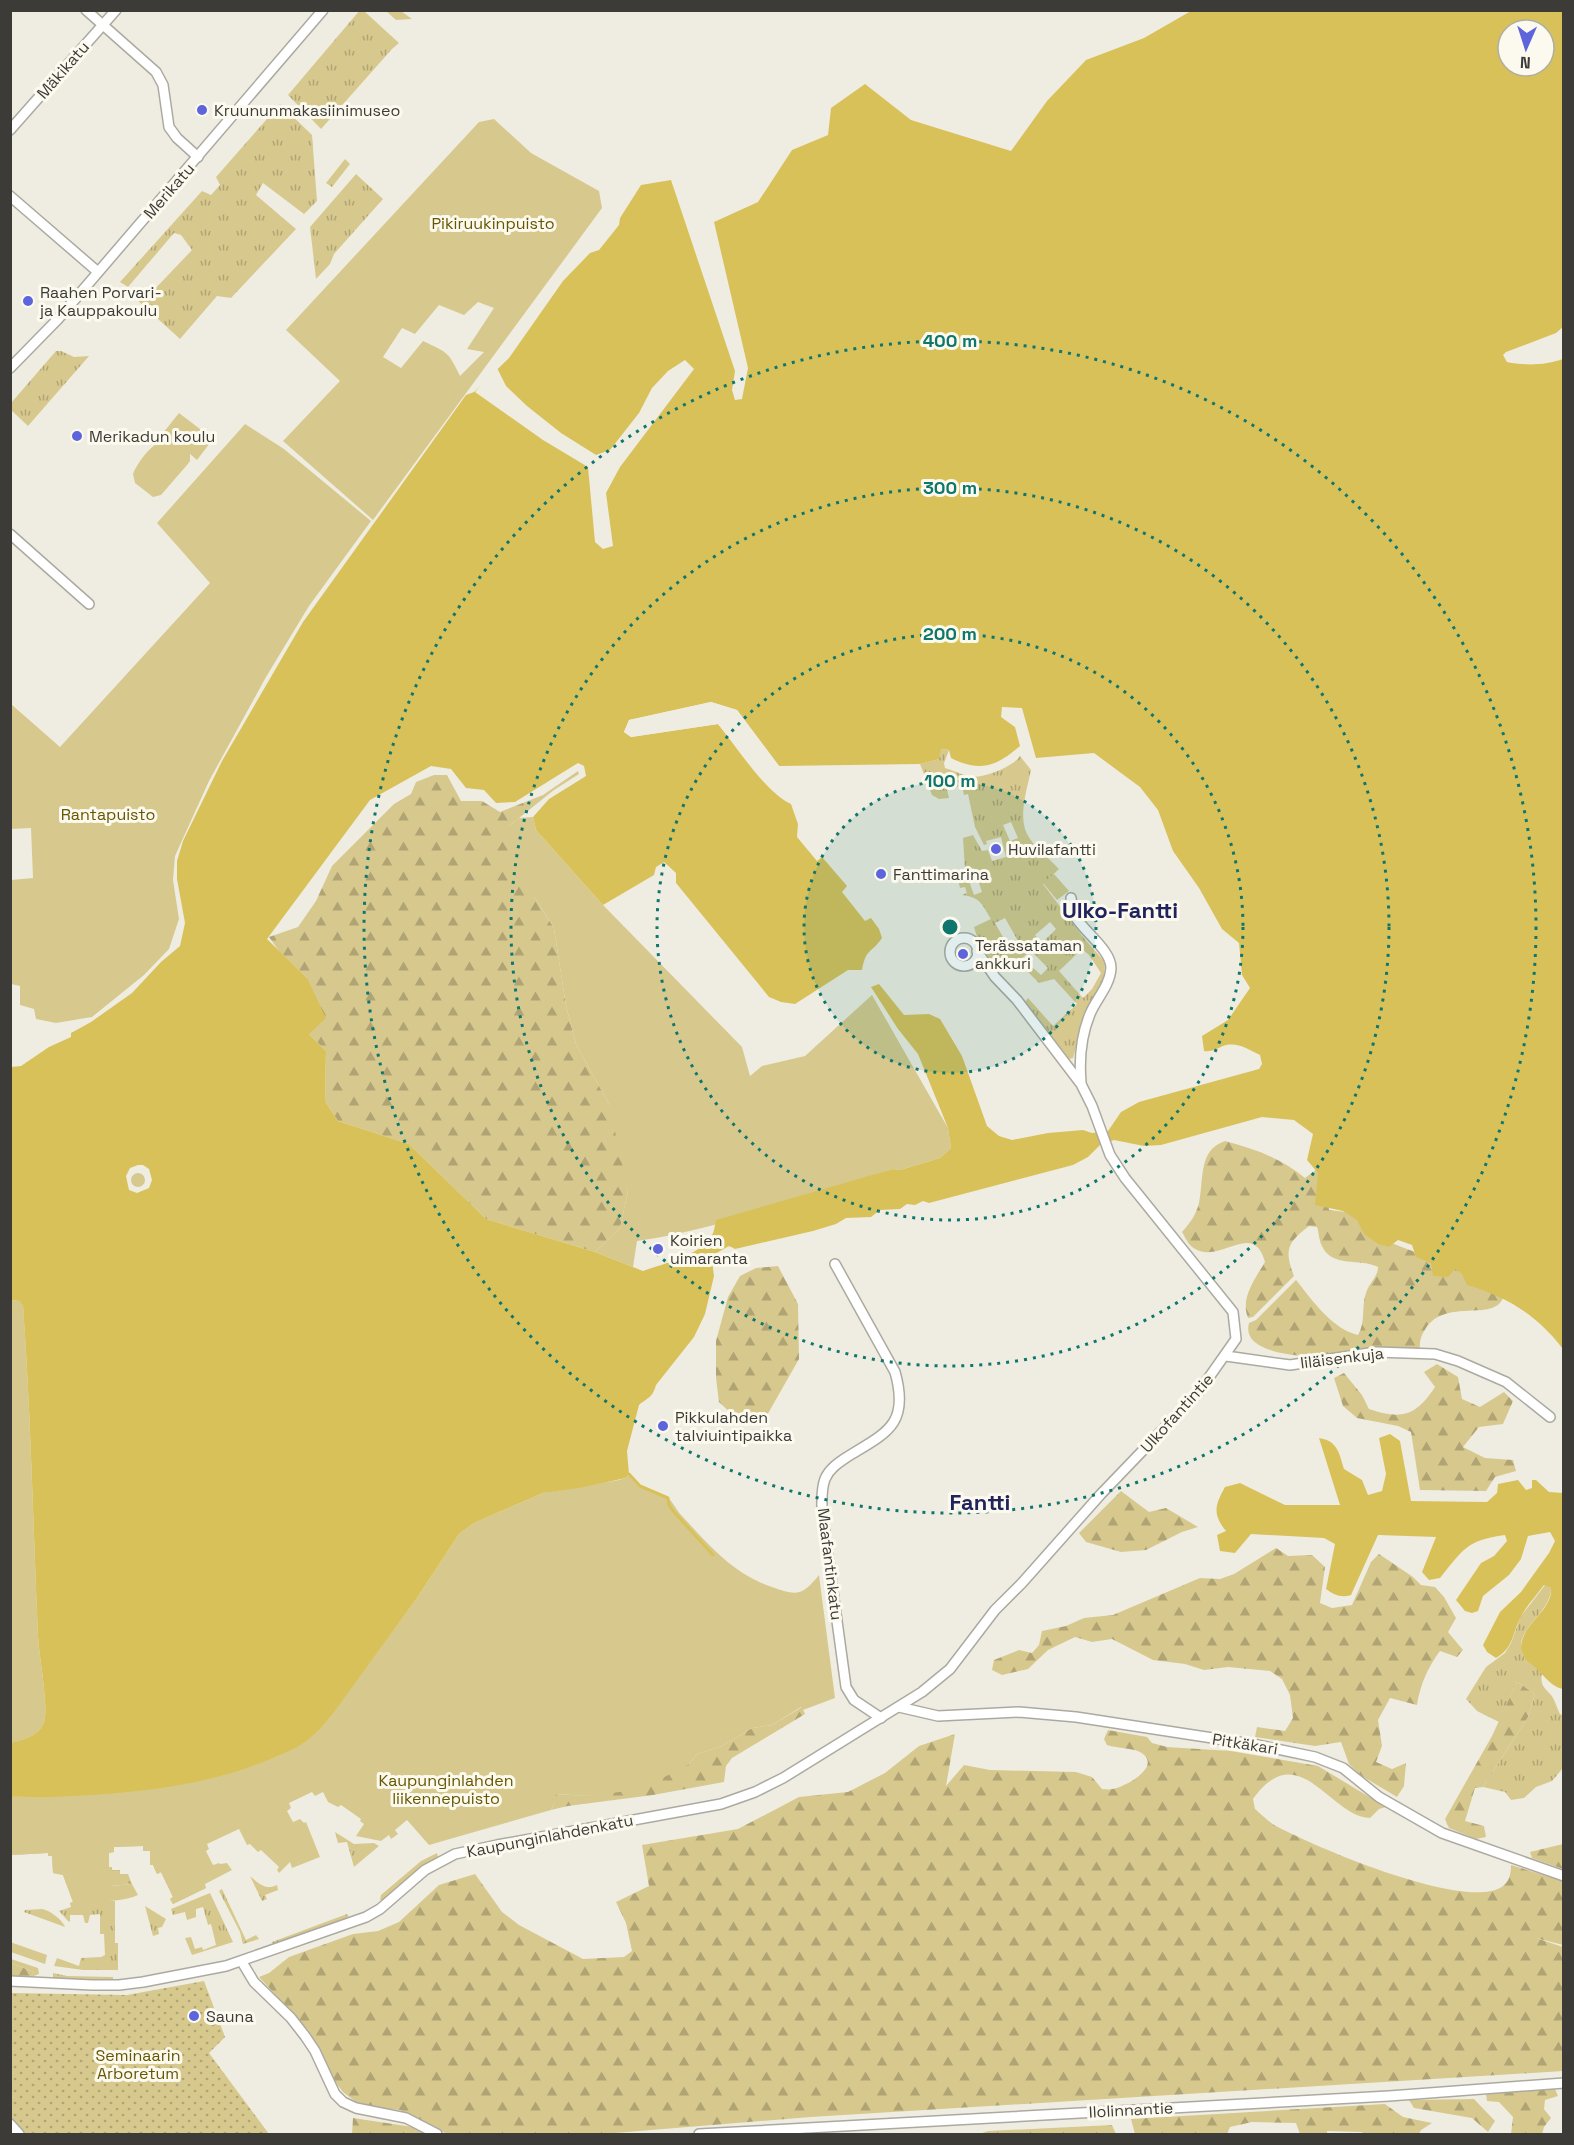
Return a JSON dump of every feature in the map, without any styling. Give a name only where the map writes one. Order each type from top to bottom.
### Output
[{"type":"street","points":[[86,10],[156,72],[163,85],[169,127],[177,138],[198,157]]},
{"type":"street","name":"Mäkikatu","points":[[10,130],[116,10]]},
{"type":"street","name":"Merikatu","points":[[10,368],[58,319],[323,10]]},
{"type":"street","points":[[10,196],[98,273]]},
{"type":"street","points":[[10,534],[89,604]]},
{"type":"street","points":[[1071,898],[1074,915],[1110,959],[1111,970],[1108,983],[1090,1014],[1084,1037],[1079,1062],[1082,1084]]},
{"type":"street","name":"Ulkofantintie","points":[[881,1718],[922,1692],[950,1670],[995,1610],[1101,1494],[1198,1393],[1236,1339],[1233,1312],[1125,1178],[1110,1155],[1082,1084],[1017,1000],[995,977],[977,951],[975,943],[967,938],[958,939],[952,945],[952,958],[958,964],[986,971],[995,977]]},
{"type":"street","points":[[967,965],[975,960],[977,951]]},
{"type":"street","name":"Maafantinkatu","points":[[835,1264],[895,1372],[899,1388],[898,1414],[893,1425],[887,1433],[837,1464],[825,1479],[823,1491],[822,1511],[846,1687],[854,1700],[881,1718]]},
{"type":"street","name":"Iiläisenkuja","points":[[1226,1356],[1290,1365],[1376,1352],[1435,1354],[1458,1361],[1506,1382],[1550,1417]]},
{"type":"street","name":"Pitkäkari","points":[[899,1707],[939,1716],[1019,1712],[1076,1717],[1258,1745],[1314,1757],[1342,1768],[1378,1797],[1442,1833],[1563,1876]]},
{"type":"street","name":"Kaupunginlahdenkatu","points":[[10,1981],[119,1985],[242,1962],[366,1917],[380,1909],[425,1870],[455,1854],[737,1800],[783,1778],[881,1718]]},
{"type":"street","points":[[242,1962],[249,1977],[291,2018],[305,2036],[315,2051],[335,2094],[343,2102],[356,2108],[406,2118],[438,2134]]},
{"type":"street","name":"Ilolinnantie","points":[[699,2134],[1389,2096],[1563,2084]]},
{"type":"street","points":[[10,2124],[19,2134]]},
{"type":"green space","points":[[360,10],[364,11],[399,43],[321,129],[288,95]]},
{"type":"green space","points":[[386,11],[401,11],[412,19],[396,20]]},
{"type":"green space","points":[[280,104],[312,135],[317,201],[304,214],[263,183],[256,195],[296,229],[231,298],[217,296],[180,339],[136,299],[141,292],[151,293],[192,250],[181,235],[174,233],[128,287],[120,282],[202,191],[211,195],[220,185],[216,177]]},
{"type":"green space","name":"Pikiruukinpuisto","points":[[494,119],[531,153],[599,191],[602,208],[373,520],[283,441],[340,381],[286,330],[479,122]],"holes":[[[478,302],[494,308],[467,349],[484,352],[460,376],[446,354],[423,341],[401,368],[383,357],[402,328],[415,334],[439,305],[464,315]]]},
{"type":"green space","points":[[345,159],[350,164],[332,187],[326,183]]},
{"type":"green space","points":[[356,174],[383,199],[334,254],[330,264],[316,279],[310,227]]},
{"type":"green space","points":[[56,351],[74,357],[89,356],[28,426],[11,410],[11,403]]},
{"type":"green space","points":[[179,413],[213,439],[197,460],[190,454],[190,461],[187,465],[161,495],[153,497],[135,483],[133,474],[139,462],[154,446],[159,442],[171,440],[163,433]]},
{"type":"green space","name":"Rantapuisto","points":[[245,424],[284,449],[371,521],[309,606],[266,677],[209,781],[175,856],[173,880],[179,919],[169,949],[144,975],[92,1017],[56,1023],[36,1019],[34,1009],[20,1005],[20,986],[11,984],[11,880],[33,878],[31,828],[11,829],[11,704],[60,747],[210,583],[157,523]]},
{"type":"green space","points":[[940,749],[949,750],[944,763],[945,768],[974,777],[1004,768],[1020,756],[1031,770],[1024,802],[1024,827],[1034,844],[1059,869],[1043,884],[1105,962],[1104,984],[1086,1010],[1073,1058],[1069,1059],[1024,1003],[1028,998],[1053,1026],[1077,1004],[1054,979],[1039,983],[1014,958],[1002,969],[987,956],[978,940],[974,927],[991,919],[980,902],[973,897],[962,895],[967,893],[965,887],[960,888],[956,871],[965,870],[963,838],[973,835],[982,851],[988,850],[992,861],[1006,857],[1001,837],[986,841],[987,844],[984,845],[975,827],[968,794],[964,795],[962,786],[947,789],[949,798],[939,799],[932,795],[920,764],[939,759]],"holes":[[[1011,822],[1018,838],[1010,841],[1003,825]],[[974,868],[982,892],[974,895],[965,870]],[[1005,918],[1018,941],[1008,946],[995,923]],[[1050,922],[1056,929],[1042,943],[1035,935]],[[1082,949],[1101,973],[1092,989],[1083,998],[1059,971]],[[1031,951],[1048,968],[1041,975],[1022,958]]]},
{"type":"green space","points":[[578,771],[579,774],[554,790],[509,826],[535,898],[554,928],[566,1006],[576,1044],[609,1104],[620,1140],[628,1191],[620,1228],[595,1252],[486,1219],[409,1144],[338,1121],[325,1101],[326,1051],[309,1034],[307,978],[279,951],[269,937],[298,927],[316,901],[332,866],[394,804],[411,794],[416,782],[434,775],[447,775],[461,801],[482,801],[500,812],[543,795]]},
{"type":"green space","points":[[533,817],[536,830],[603,905],[742,1047],[750,1076],[762,1066],[805,1056],[872,995],[948,1128],[951,1148],[940,1158],[900,1170],[893,1169],[735,1219],[637,1241],[633,1267],[595,1252],[620,1228],[628,1191],[609,1104],[576,1044],[566,1006],[554,928],[518,871],[507,847],[509,826],[519,818]]},
{"type":"green space","points":[[1054,874],[1069,891],[1057,900],[1043,883]]},
{"type":"green space","points":[[1225,1141],[1267,1155],[1287,1165],[1305,1178],[1321,1166],[1313,1163],[1311,1156],[1316,1158],[1331,1171],[1333,1176],[1334,1186],[1329,1200],[1329,1210],[1355,1213],[1361,1218],[1366,1229],[1379,1238],[1464,1272],[1493,1289],[1503,1298],[1498,1305],[1490,1309],[1445,1314],[1435,1319],[1423,1333],[1420,1350],[1383,1348],[1328,1357],[1291,1355],[1265,1348],[1255,1342],[1249,1334],[1249,1323],[1256,1320],[1296,1280],[1331,1320],[1358,1335],[1362,1325],[1366,1293],[1377,1274],[1378,1267],[1332,1257],[1326,1253],[1320,1242],[1317,1227],[1309,1226],[1296,1237],[1290,1248],[1289,1260],[1294,1276],[1253,1317],[1248,1318],[1247,1296],[1265,1262],[1259,1249],[1251,1244],[1242,1243],[1221,1250],[1199,1251],[1189,1244],[1182,1232],[1198,1207],[1206,1158],[1216,1145]]},
{"type":"green space","points":[[135,1173],[141,1173],[145,1180],[141,1187],[135,1187],[131,1183],[131,1177]]},
{"type":"green space","points":[[778,1266],[798,1304],[799,1359],[766,1417],[750,1423],[739,1421],[719,1402],[716,1378],[716,1341],[728,1297],[740,1276],[756,1268]]},
{"type":"green space","points":[[11,1300],[23,1304],[38,1636],[45,1715],[42,1727],[38,1731],[30,1737],[11,1743]]},
{"type":"green space","points":[[1437,1364],[1458,1377],[1462,1399],[1480,1407],[1504,1392],[1513,1401],[1503,1424],[1479,1427],[1463,1447],[1485,1458],[1513,1460],[1516,1471],[1495,1477],[1486,1491],[1420,1490],[1411,1432],[1398,1426],[1357,1418],[1343,1406],[1334,1378],[1344,1373],[1362,1395],[1369,1409],[1399,1415],[1414,1410],[1428,1397],[1435,1387],[1424,1372]]},
{"type":"green space","name":"Kaupunginlahden liikennepuisto","points":[[629,1474],[644,1488],[668,1498],[722,1558],[758,1581],[793,1593],[808,1587],[819,1575],[835,1698],[803,1710],[801,1707],[772,1725],[752,1728],[722,1746],[697,1754],[689,1764],[642,1789],[589,1796],[556,1794],[551,1810],[429,1845],[407,1820],[395,1830],[398,1834],[391,1839],[389,1835],[381,1841],[356,1836],[364,1824],[360,1821],[361,1819],[341,1805],[338,1807],[328,1802],[323,1792],[315,1796],[312,1792],[289,1803],[291,1808],[287,1811],[293,1822],[300,1819],[306,1822],[320,1857],[292,1868],[290,1862],[279,1873],[277,1870],[279,1867],[261,1850],[258,1852],[250,1844],[247,1845],[239,1829],[207,1844],[209,1849],[206,1851],[213,1865],[227,1863],[232,1870],[205,1884],[206,1888],[173,1904],[170,1899],[173,1897],[161,1872],[157,1874],[153,1865],[150,1865],[150,1851],[143,1851],[143,1846],[114,1847],[114,1852],[109,1853],[109,1867],[112,1867],[111,1886],[132,1884],[138,1895],[121,1900],[88,1902],[71,1906],[70,1903],[73,1902],[63,1875],[53,1873],[52,1856],[48,1856],[48,1853],[11,1855],[11,1797],[25,1796],[333,1712],[417,1598],[459,1534],[474,1523],[543,1493],[619,1480],[626,1478]]},
{"type":"green space","points":[[1121,1491],[1149,1512],[1166,1508],[1198,1527],[1182,1532],[1146,1550],[1121,1552],[1086,1542],[1079,1533]]},
{"type":"green space","points":[[1276,1548],[1288,1556],[1312,1555],[1325,1567],[1320,1603],[1332,1608],[1352,1605],[1371,1562],[1379,1554],[1421,1585],[1435,1587],[1444,1597],[1456,1618],[1448,1632],[1463,1650],[1457,1657],[1440,1651],[1425,1676],[1417,1705],[1390,1698],[1378,1720],[1382,1746],[1376,1762],[1392,1769],[1406,1763],[1404,1786],[1397,1797],[1360,1775],[1349,1764],[1341,1742],[1315,1746],[1255,1737],[1257,1727],[1285,1731],[1293,1718],[1290,1695],[1282,1679],[1270,1671],[1228,1667],[1204,1670],[1185,1664],[1153,1660],[1112,1639],[1092,1642],[1075,1637],[1048,1650],[1028,1669],[1002,1675],[992,1670],[994,1660],[1019,1650],[1032,1653],[1039,1645],[1042,1631],[1066,1626],[1084,1618],[1113,1615],[1200,1578],[1220,1579],[1234,1574]]},
{"type":"green space","points":[[1545,1585],[1551,1588],[1550,1596],[1542,1611],[1525,1632],[1521,1648],[1525,1660],[1542,1673],[1543,1686],[1552,1697],[1560,1714],[1563,1715],[1563,1768],[1552,1781],[1536,1787],[1524,1798],[1511,1800],[1505,1792],[1483,1787],[1528,1717],[1535,1694],[1517,1682],[1499,1722],[1477,1711],[1466,1699],[1486,1667],[1505,1653],[1521,1616]]},
{"type":"green space","points":[[1517,1682],[1535,1694],[1528,1717],[1483,1787],[1475,1788],[1465,1821],[1484,1826],[1486,1837],[1476,1839],[1449,1828],[1445,1819],[1492,1736]]},
{"type":"green space","points":[[802,1707],[805,1714],[732,1758],[726,1766],[724,1782],[551,1810],[555,1802],[555,1794],[589,1796],[689,1764],[697,1754],[722,1746],[752,1728],[772,1725]]},
{"type":"green space","points":[[1108,1730],[1147,1737],[1152,1743],[1167,1747],[1231,1751],[1318,1766],[1386,1807],[1379,1809],[1370,1818],[1355,1814],[1341,1806],[1314,1784],[1300,1777],[1285,1775],[1270,1781],[1253,1799],[1255,1809],[1273,1824],[1295,1836],[1388,1873],[1454,1890],[1480,1892],[1500,1888],[1506,1884],[1511,1865],[1563,1881],[1563,1945],[1536,1938],[1563,1947],[1563,2071],[811,2117],[603,2134],[447,2134],[400,2110],[370,2107],[356,2102],[343,2092],[333,2079],[324,2057],[308,2030],[259,1977],[269,1973],[289,1957],[353,1934],[378,1931],[399,1922],[439,1885],[475,1874],[502,1912],[519,1925],[583,1959],[624,1957],[632,1951],[626,1923],[616,1902],[649,1886],[642,1845],[738,1829],[799,1797],[848,1792],[885,1773],[919,1746],[955,1734],[946,1786],[964,1765],[990,1770],[1076,1772],[1092,1777],[1102,1789],[1117,1788],[1144,1771],[1147,1759],[1135,1750],[1107,1745],[1104,1739]]},
{"type":"green space","points":[[173,1823],[206,1888],[173,1904],[170,1899],[173,1897],[161,1872],[157,1874],[153,1865],[150,1865],[150,1851],[143,1851],[143,1846],[114,1847],[114,1852],[109,1853],[109,1867],[112,1867],[112,1870],[120,1870],[120,1874],[128,1874],[132,1884],[111,1886],[106,1901],[115,1901],[115,1943],[118,1943],[118,1970],[83,1970],[54,1966],[57,1958],[79,1966],[81,1958],[105,1955],[104,1934],[100,1934],[100,1914],[90,1915],[88,1923],[85,1923],[83,1915],[70,1915],[69,1922],[59,1911],[71,1907],[70,1903],[73,1902],[63,1875],[53,1873],[52,1856],[48,1856],[48,1853],[11,1855]]},
{"type":"green space","points":[[335,1832],[354,1844],[374,1843],[379,1846],[354,1867],[347,1842],[338,1843]]},
{"type":"green space","points":[[1563,1844],[1563,1869],[1532,1858],[1530,1852]]},
{"type":"green space","points":[[437,1853],[438,1857],[423,1866],[385,1900],[380,1900],[381,1895],[421,1861]]},
{"type":"green space","points":[[250,1876],[266,1887],[277,1885],[278,1890],[265,1895],[267,1899],[262,1901]]},
{"type":"green space","points":[[222,1889],[246,1940],[256,1935],[259,1939],[243,1944],[240,1932],[219,1891]]},
{"type":"green space","points":[[210,1893],[233,1942],[192,1955],[185,1938],[191,1937],[195,1949],[202,1947],[203,1950],[216,1945],[211,1924],[208,1925],[203,1907],[196,1909],[196,1917],[187,1920],[185,1912],[173,1915],[171,1909]]},
{"type":"green space","points":[[145,1906],[166,1919],[162,1927],[158,1928],[159,1934],[153,1936]]},
{"type":"green space","points":[[42,1909],[55,1915],[65,1927],[24,1912],[25,1910]]},
{"type":"green space","points":[[347,1914],[350,1919],[274,1947],[272,1942]]},
{"type":"green space","points":[[10,1942],[47,1955],[45,1964],[11,1952]]},
{"type":"green space","points":[[11,1959],[38,1968],[39,1974],[31,1977],[34,1972],[11,1963]]},
{"type":"green space","points":[[11,1963],[34,1972],[31,1977],[11,1976]]},
{"type":"green space","points":[[53,1973],[67,1976],[113,1977],[113,1980],[53,1979]]},
{"type":"green space","name":"Seminaarin Arboretum","points":[[204,1981],[225,2037],[209,2053],[269,2134],[11,2134],[11,1993],[127,1995]]},
{"type":"green space","points":[[1555,2089],[1558,2096],[1545,2100],[1544,2109],[1551,2118],[1542,2134],[1511,2134],[1513,2117],[1499,2102],[1487,2101],[1486,2093]]},
{"type":"green space","points":[[1474,2099],[1495,2121],[1488,2132],[1472,2118],[1414,2108],[1409,2100]]},
{"type":"green space","points":[[1385,2104],[1403,2117],[1432,2123],[1419,2134],[1363,2134],[1362,2132],[1327,2131],[1327,2134],[1300,2134],[1296,2123],[1252,2122],[1230,2127],[1227,2134],[1135,2134],[1131,2119]]},
{"type":"green space","points":[[353,2118],[413,2127],[426,2134],[352,2134]]},
{"type":"green space","points":[[1112,2125],[1116,2134],[979,2134],[988,2131]]},
{"type":"shaded area","points":[[1191,11],[1563,11],[1563,327],[1556,333],[1503,355],[1507,362],[1521,364],[1543,364],[1563,359],[1563,1349],[1532,1317],[1496,1295],[1467,1285],[1462,1274],[1455,1269],[1448,1277],[1433,1276],[1431,1263],[1416,1257],[1412,1245],[1398,1240],[1389,1247],[1378,1244],[1364,1234],[1357,1220],[1343,1211],[1315,1205],[1318,1173],[1307,1160],[1313,1134],[1294,1120],[1262,1117],[1161,1145],[1144,1146],[1114,1140],[1100,1145],[1088,1157],[1073,1165],[929,1203],[923,1201],[915,1205],[907,1204],[900,1209],[880,1210],[871,1217],[846,1218],[836,1224],[813,1231],[735,1249],[725,1245],[718,1246],[715,1247],[712,1261],[714,1276],[705,1314],[694,1337],[656,1385],[651,1395],[639,1405],[627,1451],[629,1474],[626,1478],[543,1493],[474,1523],[459,1534],[417,1598],[334,1712],[307,1741],[285,1753],[242,1770],[189,1783],[107,1794],[11,1797],[10,1743],[25,1739],[42,1727],[45,1705],[38,1636],[23,1305],[19,1301],[11,1300],[11,1067],[21,1066],[49,1047],[71,1037],[71,1033],[132,993],[161,962],[180,946],[185,923],[177,879],[177,861],[183,841],[222,761],[303,622],[466,395],[474,392],[509,358],[563,281],[590,253],[599,250],[619,225],[620,218],[641,185],[671,180],[735,371],[732,390],[735,400],[742,399],[748,368],[714,222],[758,202],[792,150],[828,135],[831,108],[865,84],[911,120],[1011,151],[1047,101],[1086,60],[1144,38]],"holes":[[[711,702],[737,710],[779,766],[920,764],[939,759],[941,749],[949,750],[951,758],[962,763],[980,766],[996,763],[1020,746],[1015,727],[1001,717],[1002,707],[1022,708],[1036,758],[1094,753],[1140,787],[1158,810],[1173,851],[1199,888],[1222,929],[1239,943],[1242,975],[1250,988],[1228,1020],[1202,1036],[1204,1051],[1237,1045],[1260,1055],[1262,1064],[1259,1069],[1139,1102],[1121,1112],[1108,1131],[1092,1133],[1083,1130],[1048,1133],[1012,1140],[999,1136],[987,1126],[962,1056],[940,1019],[929,1014],[904,1015],[879,984],[871,987],[898,1029],[918,1054],[948,1128],[951,1148],[940,1158],[900,1170],[893,1169],[716,1220],[711,1237],[697,1250],[643,1271],[595,1252],[486,1219],[409,1144],[338,1121],[325,1101],[326,1051],[309,1034],[326,1018],[307,978],[267,939],[370,800],[431,766],[451,769],[466,788],[484,790],[496,803],[515,802],[578,763],[584,766],[586,776],[549,799],[533,817],[536,830],[603,905],[654,875],[656,867],[664,862],[676,873],[676,883],[769,997],[795,1004],[848,970],[862,970],[867,954],[882,938],[879,929],[871,918],[865,921],[842,892],[847,886],[822,857],[817,861],[797,837],[798,824],[791,804],[762,780],[718,724],[631,737],[624,732],[629,720]],[[138,1165],[149,1169],[152,1180],[149,1188],[137,1193],[129,1190],[126,1176],[130,1168]]]},
{"type":"shaded area","points":[[1390,1434],[1400,1441],[1411,1501],[1487,1502],[1497,1493],[1498,1484],[1518,1480],[1526,1490],[1532,1488],[1532,1480],[1536,1480],[1549,1492],[1563,1493],[1563,1689],[1552,1684],[1525,1660],[1521,1649],[1526,1631],[1543,1610],[1551,1588],[1544,1585],[1523,1613],[1509,1645],[1502,1654],[1496,1658],[1487,1652],[1483,1645],[1500,1612],[1521,1592],[1549,1553],[1555,1541],[1550,1532],[1528,1536],[1521,1559],[1509,1575],[1483,1596],[1478,1611],[1472,1613],[1465,1611],[1456,1600],[1481,1563],[1494,1556],[1507,1541],[1505,1535],[1473,1543],[1460,1553],[1440,1578],[1429,1580],[1422,1572],[1436,1537],[1378,1535],[1351,1595],[1344,1596],[1326,1589],[1335,1544],[1324,1538],[1251,1534],[1235,1553],[1220,1551],[1217,1535],[1226,1531],[1217,1514],[1217,1504],[1225,1487],[1240,1483],[1285,1505],[1340,1505],[1319,1438],[1334,1445],[1344,1469],[1362,1480],[1368,1495],[1382,1491],[1386,1474],[1379,1438]]},
{"type":"pier","points":[[685,360],[694,369],[620,467],[606,493],[613,546],[603,549],[595,542],[588,467],[543,440],[475,392],[496,366],[506,386],[527,406],[561,433],[596,455],[610,450],[639,413],[652,388],[668,371]]},
{"type":"pier","points":[[711,702],[737,710],[779,766],[777,767],[735,713],[711,705],[631,722],[628,731],[632,734],[719,721],[765,778],[763,780],[718,724],[631,737],[624,732],[629,720]]},
{"type":"waterway","points":[[705,1254],[733,1240]]},
{"type":"waterway","points":[[629,1474],[640,1486],[668,1498],[673,1511],[713,1555]]},
{"type":"place","name":"Kruununmakasiinimuseo","points":[[202,110]]},
{"type":"place","name":"Raahen Porvari- ja Kauppakoulu","points":[[28,301]]},
{"type":"place","name":"Merikadun koulu","points":[[77,436]]},
{"type":"place","name":"Huvilafantti","points":[[996,849]]},
{"type":"place","name":"Fanttimarina","points":[[881,874]]},
{"type":"place","name":"Terässataman ankkuri","points":[[963,954]]},
{"type":"place","name":"Koirien uimaranta","points":[[658,1249]]},
{"type":"place","name":"Pikkulahden talviuintipaikka","points":[[663,1426]]},
{"type":"place","name":"Sauna","points":[[194,2016]]},
{"type":"district","name":"Ulko-Fantti","points":[[1120,910]]},
{"type":"district","name":"Fantti","points":[[980,1502]]}]
